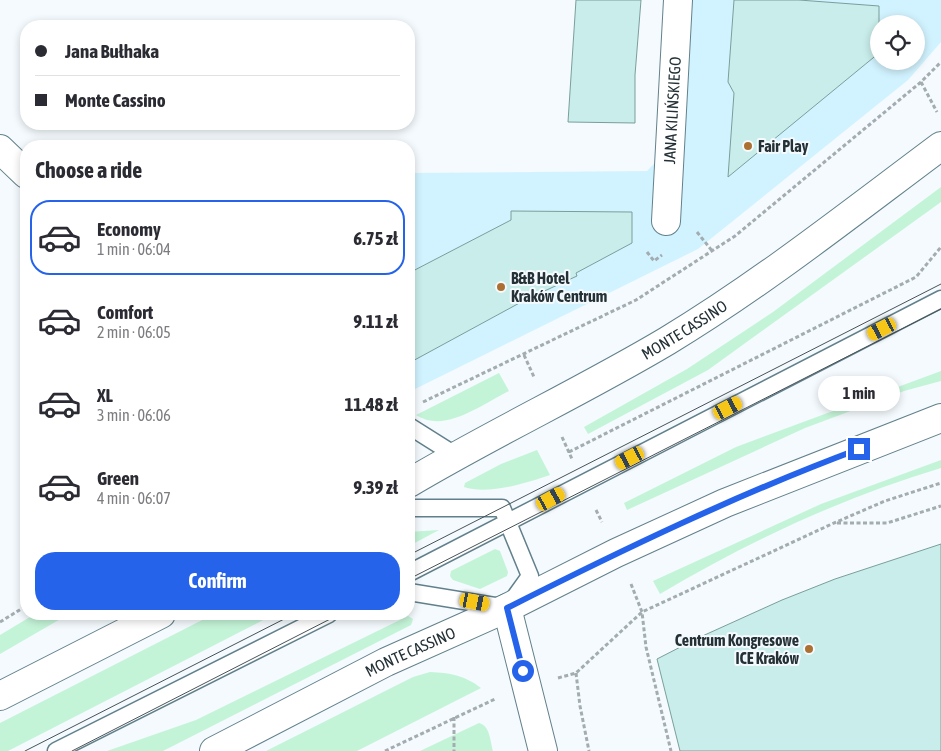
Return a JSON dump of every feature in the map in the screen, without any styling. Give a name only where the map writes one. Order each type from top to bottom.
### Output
[{"type":"main road","name":"JANA KILIŃSKIEGO","points":[[666,221],[678,0]]},
{"type":"main road","name":"MONTE CASSINO","points":[[415,479],[455,455],[668,341],[766,276],[941,146]]},
{"type":"main road","points":[[0,149],[20,168]]},
{"type":"main road","name":"MONTE CASSINO","points":[[214,751],[386,662],[507,608],[616,553],[725,503],[941,418]]},
{"type":"main road","points":[[507,608],[543,751]]},
{"type":"main road","points":[[0,696],[148,620]]},
{"type":"lane","points":[[415,570],[941,299]]},
{"type":"lane","points":[[415,430],[455,455]]},
{"type":"lane","points":[[415,508],[502,508],[530,576],[507,608],[415,593]]},
{"type":"lane","points":[[56,751],[317,620]]},
{"type":"path","points":[[418,405],[636,300],[712,252],[735,236],[921,82],[941,62]]},
{"type":"path","points":[[921,82],[935,108]]},
{"type":"path","points":[[695,229],[712,252]]},
{"type":"path","points":[[569,452],[916,277],[941,247]]},
{"type":"path","points":[[647,252],[654,261],[660,257]]},
{"type":"path","points":[[562,435],[574,463]]},
{"type":"path","points":[[564,676],[576,672],[642,612],[834,523],[885,502],[941,483]]},
{"type":"path","points":[[593,503],[604,528]]},
{"type":"path","points":[[834,523],[888,523],[941,506]]},
{"type":"path","points":[[633,589],[642,612],[646,647],[671,751]]},
{"type":"path","points":[[0,622],[20,610]]},
{"type":"path","points":[[576,672],[580,706],[589,751]]},
{"type":"path","points":[[385,751],[495,699]]},
{"type":"path","points":[[454,717],[454,751]]},
{"type":"shaded area","points":[[686,0],[941,0],[941,42],[925,60],[925,15],[870,15],[870,70],[917,70],[908,80],[698,249],[415,389],[415,173],[647,171],[679,138]]},
{"type":"green space","points":[[941,187],[941,202],[708,370],[588,434],[584,427],[687,369],[773,312]]},
{"type":"green space","points":[[941,371],[941,381],[904,391],[805,428],[627,510],[624,503],[736,447]]},
{"type":"green space","points":[[499,373],[509,391],[475,409],[451,419],[439,421],[427,420],[416,415]]},
{"type":"green space","points":[[537,450],[550,475],[496,489],[484,490],[464,487],[465,483],[501,464]]},
{"type":"green space","points":[[941,460],[941,468],[868,493],[797,522],[727,556],[660,594],[653,581],[821,504]]},
{"type":"green space","points":[[439,530],[415,543],[415,532]]},
{"type":"green space","points":[[495,549],[500,551],[508,572],[507,576],[480,589],[453,580],[450,576],[451,571]]},
{"type":"green space","points":[[25,620],[59,620],[0,654],[0,635]]},
{"type":"green space","points":[[202,620],[263,620],[8,751],[0,751],[0,723]]},
{"type":"green space","points":[[400,620],[413,620],[411,625],[163,751],[107,751],[196,720]]},
{"type":"green space","points":[[430,672],[457,676],[469,680],[481,688],[357,751],[266,751],[413,677]]},
{"type":"green space","points":[[479,723],[487,730],[493,751],[420,751]]},
{"type":"building","points":[[576,0],[641,0],[635,75],[635,123],[568,122]]},
{"type":"building","points":[[734,0],[799,0],[879,6],[879,15],[870,15],[870,60],[728,177],[734,93],[728,82]]},
{"type":"building","name":"B&B Hotel Kraków Centrum","points":[[511,211],[632,212],[632,243],[576,273],[577,276],[525,300],[415,360],[415,270],[511,220]]},
{"type":"building","name":"Centrum Kongresowe ICE Kraków","points":[[941,544],[941,751],[680,751],[657,659],[782,600],[835,579]]},
{"type":"tram line","points":[[415,552],[941,284]]},
{"type":"tram line","points":[[415,576],[941,309]]},
{"type":"tram line","points":[[25,751],[282,620]]},
{"type":"tram line","points":[[72,751],[328,620]]},
{"type":"place","name":"Fair Play","points":[[748,146]]},
{"type":"place","name":"B&B Hotel Kraków Centrum","points":[[501,287]]},
{"type":"place","name":"Centrum Kongresowe ICE Kraków","points":[[809,649]]},
{"type":"route","points":[[523,671],[507,608],[616,553],[725,503],[859,449]]}]
